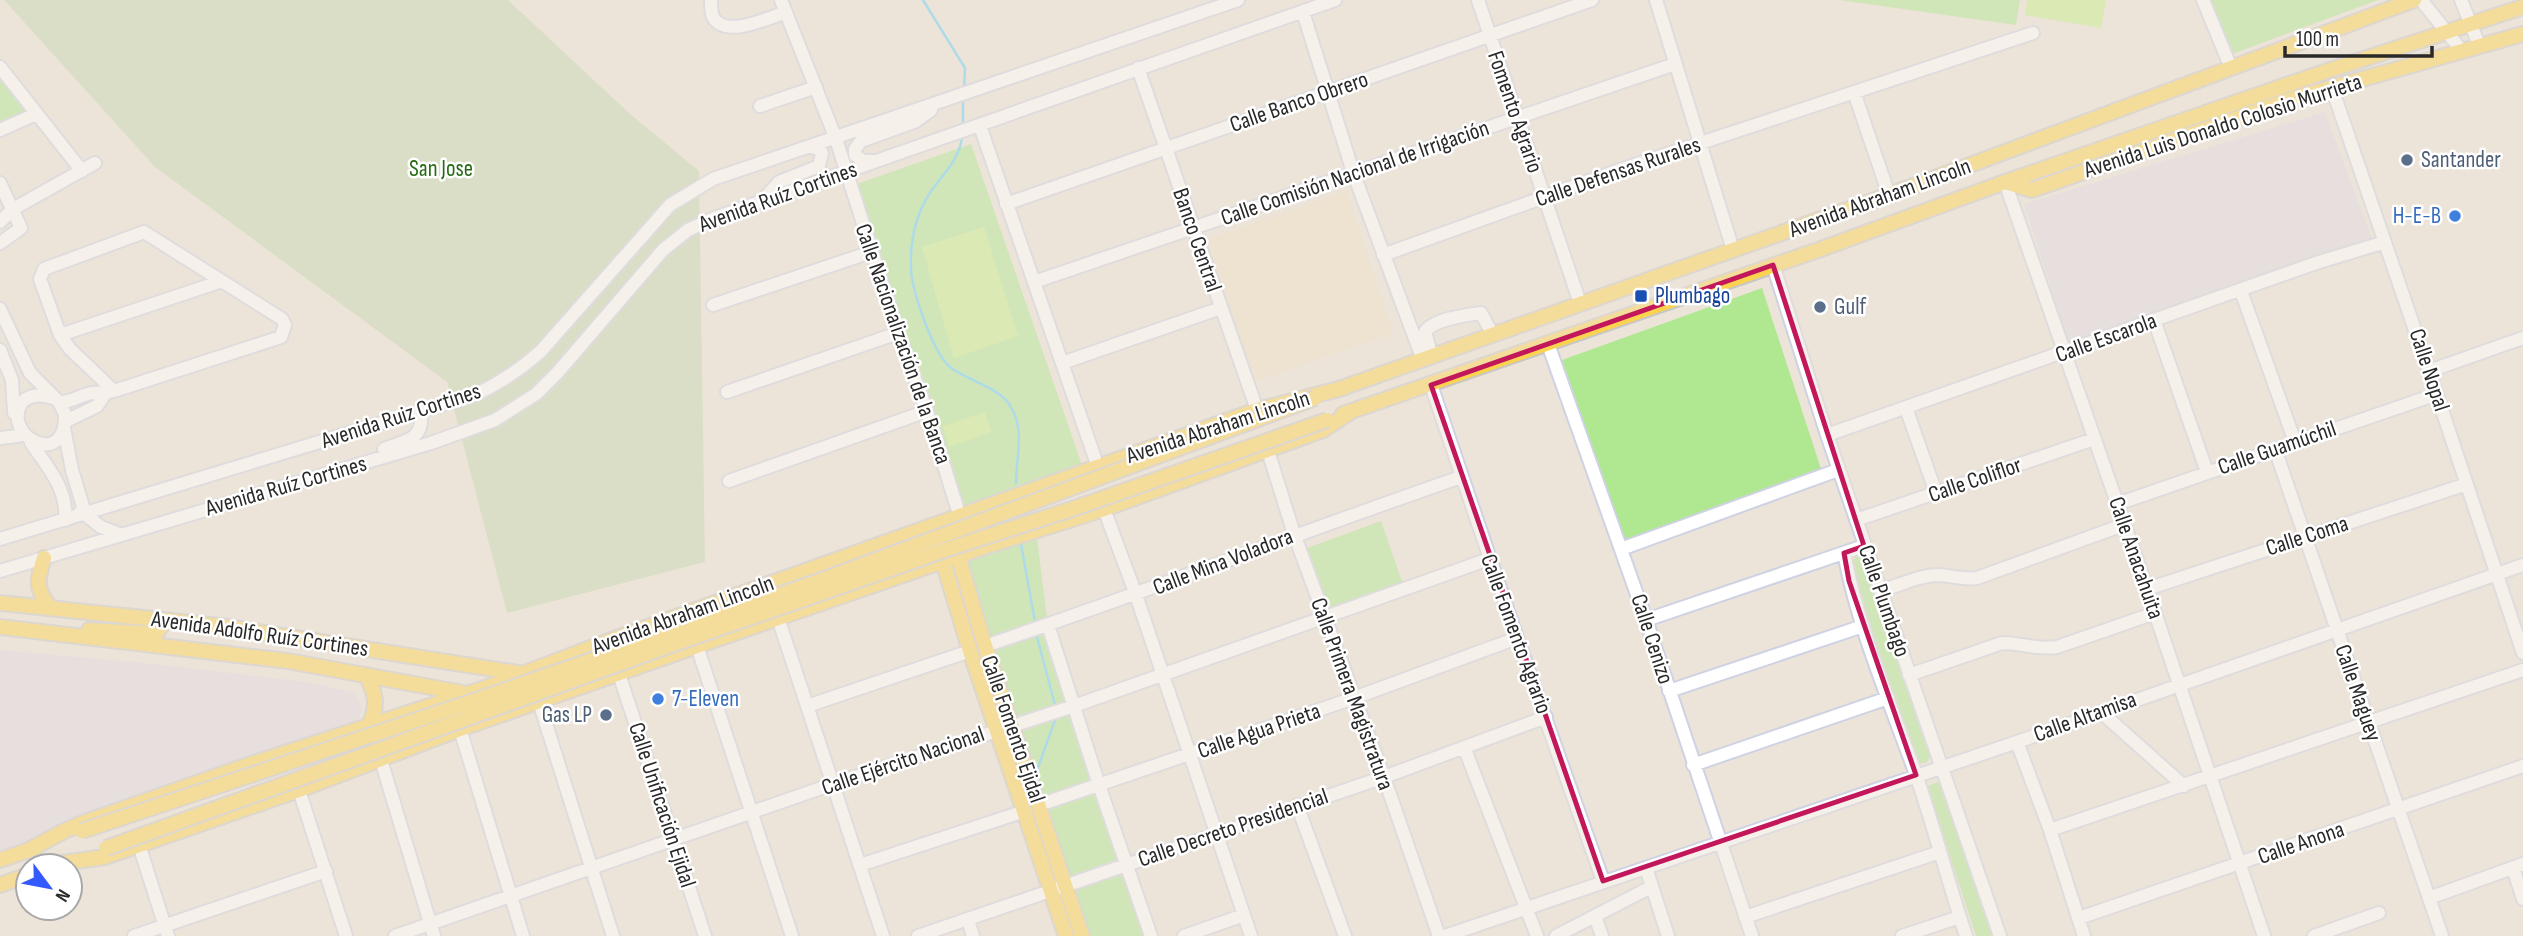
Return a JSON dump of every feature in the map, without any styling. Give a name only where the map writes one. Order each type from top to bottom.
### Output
[{"type":"main road","name":"Avenida Abraham Lincoln","points":[[0,860],[460,706],[820,581],[1315,398],[1889,195],[2414,0]]},
{"type":"main road","points":[[84,856],[671,645],[1431,385],[2134,137],[2523,7]]},
{"type":"main road","name":"Avenida Luis Donaldo Colosio Murrieta","points":[[2005,182],[2032,190],[2298,97],[2523,34]]},
{"type":"main road","points":[[2266,92],[2298,97]]},
{"type":"main road","points":[[2134,137],[2166,142]]},
{"type":"main road","name":"Avenida Abraham Lincoln","points":[[27,851],[85,822],[485,688],[1257,410],[1343,388]]},
{"type":"main road","name":"Avenida Abraham Lincoln","points":[[84,861],[105,857],[299,790],[501,713],[1269,451],[1323,430],[1352,411]]},
{"type":"main road","points":[[979,509],[974,523],[975,533],[984,543],[990,545]]},
{"type":"main road","name":"Calle Fomento Ejidal","points":[[954,519],[958,556],[985,646],[1025,811],[1066,936]]},
{"type":"main road","name":"Calle Fomento Ejidal","points":[[932,527],[970,651],[1039,805],[1082,936]]},
{"type":"main road","points":[[44,558],[38,586],[40,595],[50,607]]},
{"type":"main road","name":"Avenida Adolfo Ruíz Cortines","points":[[0,603],[220,626],[519,674]]},
{"type":"main road","points":[[63,634],[100,629],[156,634],[165,621]]},
{"type":"main road","name":"Avenida Adolfo Ruíz Cortines","points":[[0,626],[288,661],[409,682],[464,694],[501,713]]},
{"type":"main road","points":[[432,659],[485,688],[497,702],[501,713]]},
{"type":"main road","points":[[366,675],[376,701],[368,726]]},
{"type":"main road","points":[[409,682],[439,703],[460,729]]},
{"type":"main road","points":[[393,719],[406,726],[411,733],[406,750]]},
{"type":"street","points":[[711,0],[713,16],[722,24],[735,28],[784,6]]},
{"type":"street","name":"Avenida Ruíz Cortines","points":[[726,174],[836,139],[1238,0]]},
{"type":"street","name":"Avenida Ruíz Cortines","points":[[0,570],[469,431],[515,409],[536,394],[663,250],[688,230],[761,201],[1335,0]]},
{"type":"street","name":"Fomento Agrario","points":[[1478,0],[1580,303]]},
{"type":"street","name":"Calle Banco Obrero","points":[[1006,204],[1592,0]]},
{"type":"street","points":[[1656,0],[1702,142],[1733,250]]},
{"type":"street","points":[[2203,0],[2231,68]]},
{"type":"street","points":[[2421,0],[2462,51]]},
{"type":"street","points":[[2461,0],[2479,45]]},
{"type":"street","name":"Calle Nacionalización de la Banca","points":[[784,6],[836,139],[898,333],[927,411],[954,519]]},
{"type":"street","points":[[1303,12],[1353,172],[1383,255],[1428,358]]},
{"type":"street","name":"Calle Defensas Rurales","points":[[1383,255],[1702,142],[2033,33]]},
{"type":"street","name":"Calle Comisión Nacional de Irrigación","points":[[1034,282],[1675,64]]},
{"type":"street","points":[[0,67],[82,171]]},
{"type":"street","name":"Banco Central","points":[[1138,68],[1257,410]]},
{"type":"street","points":[[760,106],[816,87]]},
{"type":"street","name":"Calle Nopal","points":[[2332,88],[2430,370],[2523,653]]},
{"type":"street","points":[[1854,92],[1889,195]]},
{"type":"street","points":[[877,161],[859,159],[855,155],[857,145],[861,141],[916,121],[943,102]]},
{"type":"street","points":[[0,130],[36,114]]},
{"type":"street","points":[[980,126],[1098,467]]},
{"type":"street","points":[[761,201],[779,182],[819,166],[822,153],[819,149],[810,147]]},
{"type":"street","points":[[0,222],[13,209],[95,163]]},
{"type":"street","name":"Avenida Ruiz Cortines","points":[[85,513],[421,413],[501,383],[541,351],[670,205],[726,174]]},
{"type":"street","name":"Calle Anacahuita","points":[[2005,182],[2264,936]]},
{"type":"street","points":[[0,183],[20,228],[0,243]]},
{"type":"street","points":[[11,418],[19,405],[31,396],[46,395],[56,400],[71,401],[93,393],[110,392],[281,337],[284,331],[282,319],[144,232],[44,268],[40,279],[60,335],[74,355],[110,392]]},
{"type":"street","name":"Calle Escarola","points":[[1826,435],[2385,242]]},
{"type":"street","points":[[713,305],[872,252]]},
{"type":"street","name":"Calle Plumbago","points":[[1773,265],[1826,435],[2000,936]]},
{"type":"street","points":[[60,335],[222,281]]},
{"type":"street","points":[[2241,291],[2295,442]]},
{"type":"street","points":[[1062,363],[1221,308]]},
{"type":"street","points":[[0,309],[30,373],[56,400],[65,414],[72,470],[85,513]]},
{"type":"street","points":[[1428,358],[1425,332],[1428,327],[1447,320],[1481,313],[1493,335]]},
{"type":"street","points":[[2154,320],[2207,472]]},
{"type":"street","points":[[727,392],[898,333]]},
{"type":"street","points":[[2430,370],[2523,338]]},
{"type":"street","name":"Calle Cenizo","points":[[1548,344],[1646,620],[1752,936]]},
{"type":"street","points":[[0,351],[12,380],[11,418],[18,436]]},
{"type":"street","name":"Calle Fomento Agrario","points":[[1431,385],[1602,881]]},
{"type":"street","points":[[0,438],[18,436],[31,443],[51,443],[61,434],[65,424],[97,406],[110,392]]},
{"type":"street","name":"Calle Guamúchil","points":[[2117,504],[2437,394]]},
{"type":"street","points":[[1906,408],[1936,493]]},
{"type":"street","points":[[729,481],[927,411]]},
{"type":"street","points":[[289,485],[309,472],[410,440],[417,435],[422,425],[421,413]]},
{"type":"street","name":"Calle Coliflor","points":[[1856,520],[2094,439]]},
{"type":"street","points":[[31,443],[54,475],[65,500],[65,520]]},
{"type":"street","name":"Calle Maguey","points":[[2275,449],[2442,936]]},
{"type":"street","name":"Calle Primera Magistratura","points":[[1269,451],[1294,534],[1384,777],[1439,936]]},
{"type":"street","points":[[1621,549],[1838,470]]},
{"type":"street","name":"Calle Mina Voladora","points":[[985,646],[1136,595],[1294,534],[1461,477]]},
{"type":"street","name":"Calle Coma","points":[[2147,589],[2467,484]]},
{"type":"street","points":[[65,500],[101,527],[122,535]]},
{"type":"street","points":[[1104,509],[1136,595],[1251,936]]},
{"type":"street","points":[[0,539],[85,513]]},
{"type":"street","points":[[1880,591],[1940,575],[1964,580],[1977,578],[2123,525]]},
{"type":"street","points":[[1646,620],[1864,546]]},
{"type":"street","name":"Calle Plumbago","points":[[1844,553],[1863,626],[1916,775],[1966,936]]},
{"type":"street","name":"Calle Ejército Nacional","points":[[395,936],[432,930],[510,896],[753,814],[833,784],[1074,705],[1489,559]]},
{"type":"street","name":"Calle Altamisa","points":[[1445,936],[2523,565]]},
{"type":"street","points":[[1909,675],[2002,643],[2043,649],[2057,647],[2155,613]]},
{"type":"street","points":[[778,618],[883,936]]},
{"type":"street","points":[[1048,625],[1151,936]]},
{"type":"street","points":[[1669,691],[1863,626]]},
{"type":"street","name":"Calle Agua Prieta","points":[[1039,805],[1354,698],[1517,638]]},
{"type":"street","points":[[697,646],[792,936]]},
{"type":"street","points":[[807,706],[970,651]]},
{"type":"street","points":[[2050,830],[2523,670]]},
{"type":"street","name":"Calle Unificación Ejidal","points":[[619,674],[705,936]]},
{"type":"street","points":[[1693,765],[1888,698]]},
{"type":"street","points":[[539,702],[613,936]]},
{"type":"street","points":[[2101,712],[2184,786]]},
{"type":"street","name":"Calle Decreto Presidencial","points":[[918,936],[1384,777],[1546,717]]},
{"type":"street","points":[[460,729],[523,936]]},
{"type":"street","points":[[2017,741],[2050,830],[2084,936]]},
{"type":"street","points":[[1464,747],[1536,936]]},
{"type":"street","points":[[381,760],[432,930]]},
{"type":"street","name":"Calle Anona","points":[[2079,918],[2523,766]]},
{"type":"street","points":[[299,790],[346,936]]},
{"type":"street","points":[[1297,805],[1345,936]]},
{"type":"street","points":[[860,865],[1025,811]]},
{"type":"street","points":[[139,845],[166,931]]},
{"type":"street","points":[[1745,917],[1940,852]]},
{"type":"street","points":[[2429,898],[2518,866],[2523,899]]},
{"type":"street","points":[[1646,867],[1668,936]]},
{"type":"street","points":[[134,936],[166,931],[326,871]]},
{"type":"street","points":[[1556,936],[1651,887]]},
{"type":"street","points":[[2314,936],[2379,913]]},
{"type":"street","points":[[1184,936],[1244,915]]},
{"type":"street","points":[[1595,916],[1602,936]]},
{"type":"street","points":[[1902,936],[1960,917]]},
{"type":"street","points":[[968,920],[973,936]]},
{"type":"highlighted area","points":[[1773,265],[1864,546],[1844,553],[1849,581],[1916,775],[1603,881],[1431,385]]},
{"type":"shaded area","points":[[2325,112],[2372,239],[2069,344],[2024,204]]},
{"type":"shaded area","points":[[1346,191],[1393,333],[1251,383],[1203,241]]},
{"type":"shaded area","points":[[0,650],[165,665],[306,682],[356,693],[363,709],[355,725],[0,851]]},
{"type":"green space","name":"San Jose","points":[[4,0],[508,0],[630,114],[699,171],[705,562],[507,613],[447,382],[155,167]]},
{"type":"green space","points":[[1839,0],[2020,0],[2016,25]]},
{"type":"green space","points":[[2027,0],[2106,0],[2101,28],[2025,15]]},
{"type":"green space","points":[[2209,0],[2378,0],[2232,54]]},
{"type":"green space","points":[[0,80],[26,112],[0,122]]},
{"type":"green space","points":[[971,144],[1083,468],[963,513],[851,186]]},
{"type":"green space","points":[[984,227],[1018,336],[954,358],[922,247]]},
{"type":"green space","points":[[1762,288],[1822,472],[1624,540],[1562,360]]},
{"type":"green space","points":[[985,412],[991,432],[949,447],[943,426]]},
{"type":"green space","points":[[1381,521],[1404,587],[1330,609],[1307,548]]},
{"type":"green space","points":[[1036,530],[1048,625],[1151,936],[1082,936],[959,556]]},
{"type":"green space","points":[[1856,556],[1864,558],[1932,755],[1926,763],[1915,760],[1851,565]]},
{"type":"green space","points":[[1941,781],[1992,936],[1976,936],[1927,786]]},
{"type":"waterway","points":[[923,0],[965,68],[964,89]]},
{"type":"waterway","points":[[963,100],[963,125]]},
{"type":"waterway","points":[[962,137],[957,154],[919,213],[912,241],[912,279],[919,306],[943,360],[957,372],[997,393],[1014,413],[1019,433],[1016,483]]},
{"type":"waterway","points":[[1021,544],[1035,622]]},
{"type":"waterway","points":[[1037,637],[1055,705]]},
{"type":"waterway","points":[[1036,773],[1055,720]]},
{"type":"place","name":"Santander","points":[[2407,160]]},
{"type":"place","name":"H-E-B","points":[[2455,216]]},
{"type":"place","name":"Plumbago","points":[[1641,296]]},
{"type":"place","name":"Gulf","points":[[1820,307]]},
{"type":"place","name":"7-Eleven","points":[[658,699]]},
{"type":"place","name":"Gas LP","points":[[606,715]]}]
